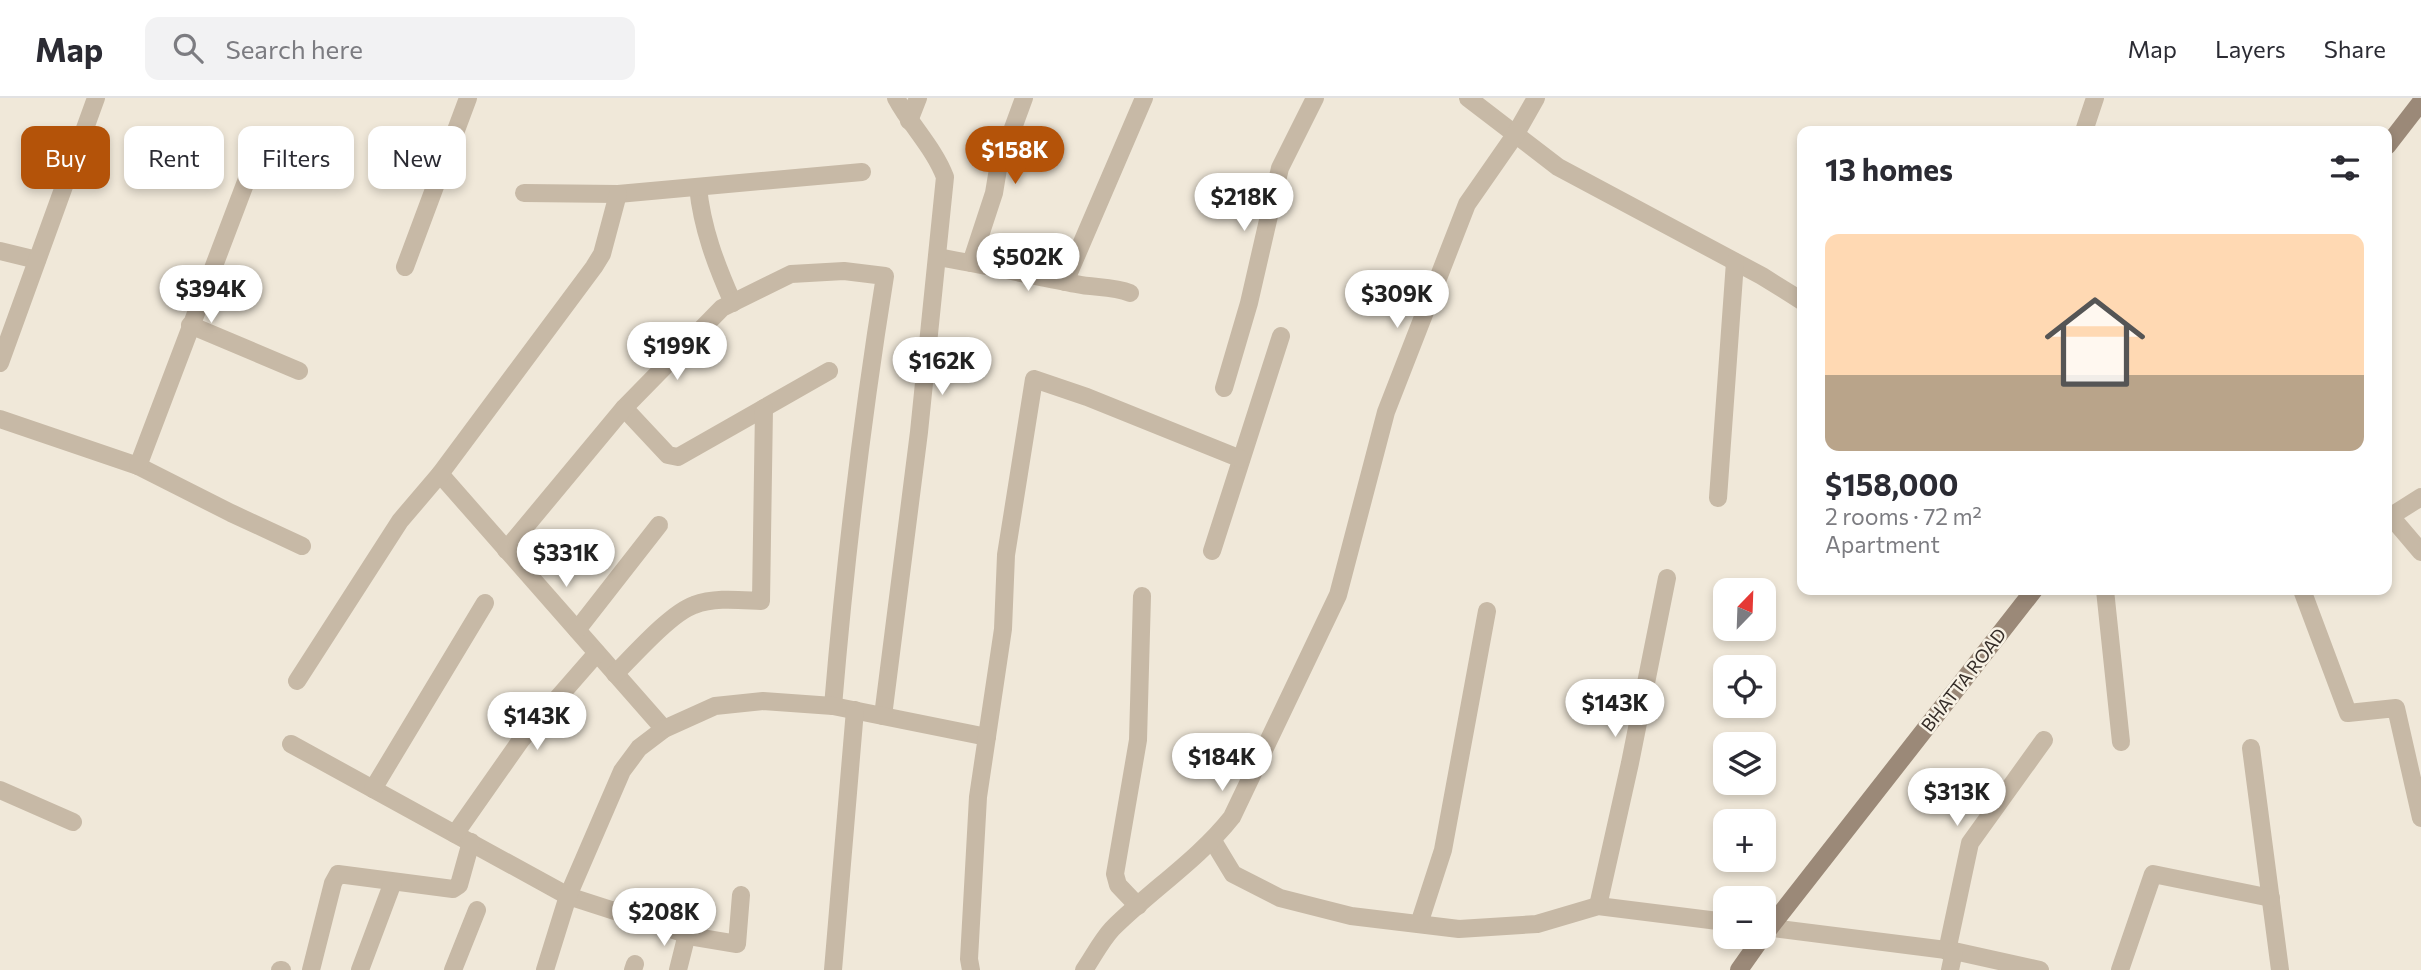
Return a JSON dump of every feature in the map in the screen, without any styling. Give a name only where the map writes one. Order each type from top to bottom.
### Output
[{"type":"main road","points":[[2392,140],[2421,102]]},
{"type":"main road","name":"BHATTA ROAD","points":[[1776,917],[2030,595]]},
{"type":"main road","name":"BHATTA ROAD","points":[[1738,970],[1753,949]]},
{"type":"street","points":[[0,363],[96,98]]},
{"type":"street","points":[[405,267],[468,98]]},
{"type":"street","points":[[883,716],[919,432],[945,177],[938,159],[909,121],[896,98]]},
{"type":"street","points":[[909,121],[918,98]]},
{"type":"street","points":[[971,263],[994,193],[998,169],[1024,98]]},
{"type":"street","points":[[1065,282],[1144,98]]},
{"type":"street","points":[[1224,388],[1249,303],[1280,168],[1315,98]]},
{"type":"street","points":[[1468,98],[1558,167],[1797,298]]},
{"type":"street","points":[[1084,970],[1110,931],[1213,841],[1232,817],[1338,595],[1386,412],[1467,204],[1515,135],[1536,98]]},
{"type":"street","points":[[2086,126],[2095,98]]},
{"type":"street","points":[[524,192],[618,194],[862,172]]},
{"type":"street","points":[[698,187],[701,217],[716,264],[733,303]]},
{"type":"street","points":[[138,467],[243,189]]},
{"type":"street","points":[[297,681],[400,521],[440,474],[594,267],[602,254],[618,194]]},
{"type":"street","points":[[0,251],[37,260]]},
{"type":"street","points":[[937,257],[1091,287],[1118,288],[1130,293]]},
{"type":"street","points":[[1718,498],[1735,262]]},
{"type":"street","points":[[506,550],[624,408],[722,309],[791,274],[844,271],[885,276],[867,386],[844,582],[833,706]]},
{"type":"street","points":[[190,325],[299,371]]},
{"type":"street","points":[[1212,551],[1281,336]]},
{"type":"street","points":[[624,408],[668,455],[678,457],[829,371]]},
{"type":"street","points":[[971,970],[969,959],[978,797],[1003,629],[1006,555],[1034,379],[1087,397],[1241,459]]},
{"type":"street","points":[[615,674],[679,613],[694,605],[721,599],[761,601],[764,408]]},
{"type":"street","points":[[0,419],[138,467],[302,545]]},
{"type":"street","points":[[440,474],[664,729]]},
{"type":"street","points":[[2392,512],[2421,497]]},
{"type":"street","points":[[2392,518],[2421,552]]},
{"type":"street","points":[[577,630],[659,525]]},
{"type":"street","points":[[1598,906],[1667,578]]},
{"type":"street","points":[[2106,595],[2121,742]]},
{"type":"street","points":[[2304,595],[2347,713],[2396,708],[2421,818]]},
{"type":"street","points":[[1138,906],[1118,886],[1115,874],[1138,740],[1142,597]]},
{"type":"street","points":[[373,789],[485,603]]},
{"type":"street","points":[[1419,924],[1443,850],[1487,611]]},
{"type":"street","points":[[311,970],[333,883],[338,874],[453,889],[459,885],[463,838],[521,740],[597,653]]},
{"type":"street","points":[[547,969],[568,896],[622,771],[639,748],[664,729],[715,706],[763,701],[833,706],[987,737]]},
{"type":"street","points":[[832,970],[855,710]]},
{"type":"street","points":[[1950,970],[1970,843],[2044,740]]},
{"type":"street","points":[[291,744],[568,896],[687,934],[737,944],[741,895]]},
{"type":"street","points":[[2251,748],[2280,970]]},
{"type":"street","points":[[0,790],[73,822]]},
{"type":"street","points":[[1213,841],[1233,874],[1280,898],[1350,916],[1459,929],[1537,924],[1598,906],[1713,920]]},
{"type":"street","points":[[2120,970],[2153,874],[2271,898]]},
{"type":"street","points":[[360,970],[393,882]]},
{"type":"street","points":[[453,970],[477,910]]},
{"type":"street","points":[[1776,932],[1951,951],[2040,970]]},
{"type":"street","points":[[678,970],[687,934]]}]
